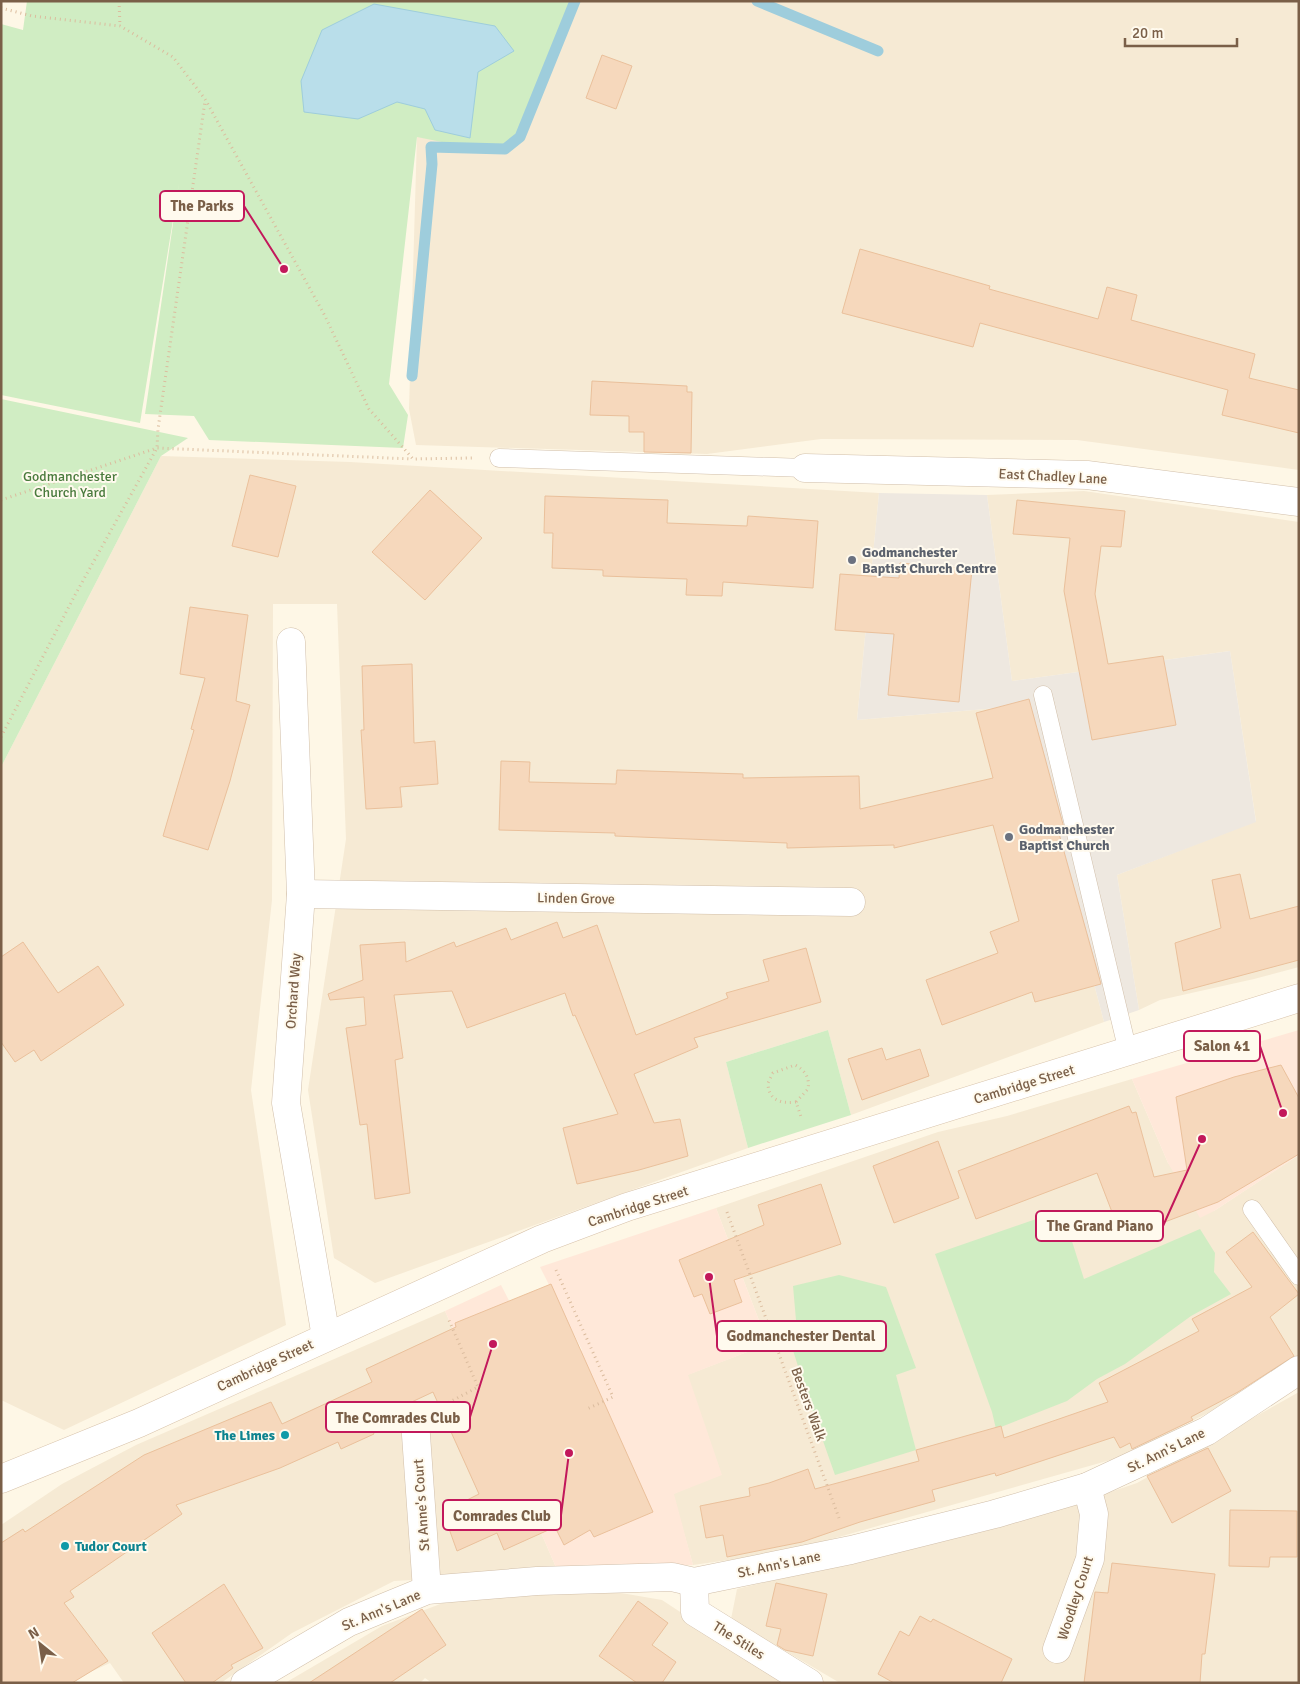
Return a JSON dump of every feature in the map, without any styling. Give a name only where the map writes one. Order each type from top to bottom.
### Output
[{"type":"street","name":"East Chadley Lane","points":[[805,468],[1087,475],[1299,502]]},
{"type":"street","name":"Orchard Way","points":[[291,642],[301,894],[286,1103],[326,1337]]},
{"type":"street","name":"Linden Grove","points":[[301,894],[851,902]]},
{"type":"street","name":"Cambridge Street","points":[[1,1479],[139,1423],[542,1239],[628,1207],[1299,998]]},
{"type":"street","name":"St. Ann's Lane","points":[[245,1683],[349,1622],[427,1590],[546,1581],[672,1577],[694,1582],[851,1550],[995,1514],[1087,1487],[1207,1431],[1299,1370]]},
{"type":"street","name":"St Anne's Court","points":[[415,1420],[427,1590]]},
{"type":"street","name":"Woodley Court","points":[[1057,1649],[1090,1559],[1094,1514],[1087,1487]]},
{"type":"street","name":"The Stiles","points":[[694,1582],[695,1612],[809,1683]]},
{"type":"lane","points":[[498,458],[805,468]]},
{"type":"lane","points":[[1043,695],[1128,1052]]},
{"type":"lane","points":[[1252,1209],[1299,1276]]},
{"type":"path","points":[[119,1],[120,26]]},
{"type":"path","points":[[1,8],[32,16],[120,26],[173,57],[205,99],[324,316],[369,409],[413,459]]},
{"type":"path","points":[[1,738],[75,595],[157,448],[158,429],[205,99]]},
{"type":"path","points":[[1,500],[157,448],[413,459],[498,458]]},
{"type":"path","points":[[795,1065],[802,1069],[807,1076],[808,1089],[796,1102],[780,1102],[770,1095],[768,1083],[773,1073],[795,1065]]},
{"type":"path","points":[[796,1102],[811,1151]]},
{"type":"path","name":"Besters Walk","points":[[716,1181],[851,1550]]},
{"type":"path","points":[[542,1239],[613,1397],[587,1409]]},
{"type":"path","points":[[415,1420],[478,1387],[434,1287]]},
{"type":"shaded area","points":[[570,1],[1299,1],[1299,470],[1077,440],[821,439],[707,454],[416,445],[409,409],[417,136],[501,154]]},
{"type":"shaded area","points":[[161,456],[350,462],[879,493],[857,720],[1021,706],[1104,1022],[851,1115],[828,1030],[726,1062],[748,1148],[375,1283],[334,1258],[308,1090],[346,839],[337,604],[273,604],[272,900],[251,1090],[286,1325],[64,1430],[1,1400],[1,767]]},
{"type":"shaded area","points":[[1084,491],[1299,522],[1299,967],[1160,1000],[1139,1010],[1117,875],[1256,821],[1230,651],[1012,681],[987,495]]},
{"type":"shaded area","points":[[879,493],[987,495],[1012,681],[1230,651],[1256,822],[1117,875],[1139,1010],[1104,1022],[1021,706],[857,720]]},
{"type":"shaded area","points":[[1299,1030],[1299,1155],[1214,1211],[1200,1218],[1168,1163],[1132,1079]]},
{"type":"shaded area","points":[[1132,1079],[1168,1163],[1214,1211],[1299,1155],[1299,1357],[1253,1390],[1121,1457],[786,1552],[693,1565],[673,1494],[721,1474],[687,1375],[768,1344],[716,1208],[938,1132],[1007,1116]]},
{"type":"shaded area","points":[[716,1208],[768,1344],[688,1375],[722,1475],[674,1494],[693,1565],[558,1572],[445,1311],[501,1285],[545,1371],[582,1350],[540,1267]]},
{"type":"shaded area","points":[[445,1311],[558,1572],[394,1581],[292,1633],[221,1683],[124,1683],[110,1663],[86,1674],[1,1541],[1,1525],[62,1484],[136,1445]]},
{"type":"shaded area","points":[[1299,1392],[1299,1683],[840,1683],[731,1619],[737,1589],[1045,1514],[1137,1483]]},
{"type":"shaded area","points":[[592,1588],[662,1600],[788,1683],[432,1683],[425,1678],[420,1683],[285,1683],[382,1626],[443,1603],[541,1591]]},
{"type":"green space","points":[[27,1],[570,1],[524,140],[501,154],[417,137],[389,384],[408,415],[403,448],[209,440],[194,416],[145,414],[179,183],[140,423],[1,395],[1,24],[23,30]]},
{"type":"green space","name":"Godmanchester Church Yard","points":[[1,399],[188,438],[161,456],[1,767]]},
{"type":"green space","points":[[828,1030],[851,1115],[748,1148],[726,1062]]},
{"type":"green space","points":[[1062,1210],[1084,1279],[1200,1229],[1215,1253],[1214,1272],[1231,1294],[1191,1316],[1125,1364],[1097,1379],[1067,1401],[996,1429],[992,1412],[935,1254]]},
{"type":"green space","points":[[839,1275],[886,1287],[916,1368],[896,1375],[916,1450],[835,1475],[784,1322],[796,1320],[793,1286]]},
{"type":"water","points":[[374,4],[495,26],[514,51],[478,72],[470,138],[435,130],[425,109],[397,102],[358,119],[304,112],[301,81],[322,30]]},
{"type":"building","points":[[602,55],[632,66],[616,109],[586,98]]},
{"type":"building","points":[[860,249],[990,286],[989,289],[1098,319],[1107,287],[1137,295],[1131,320],[1255,354],[1249,378],[1299,390],[1299,433],[1222,415],[1228,390],[980,323],[973,347],[842,313]]},
{"type":"building","points":[[592,381],[687,386],[687,392],[692,392],[691,453],[644,452],[644,432],[629,432],[629,416],[590,415]]},
{"type":"building","points":[[250,475],[296,486],[278,557],[232,546]]},
{"type":"building","points":[[430,490],[482,538],[425,600],[372,552]]},
{"type":"building","points":[[545,496],[668,500],[667,523],[747,526],[748,516],[818,521],[813,588],[723,582],[722,596],[686,595],[687,579],[603,576],[603,570],[552,568],[553,533],[544,533]]},
{"type":"building","points":[[1017,500],[1125,511],[1121,547],[1101,546],[1095,594],[1108,664],[1163,656],[1176,725],[1092,740],[1064,591],[1070,538],[1013,534]]},
{"type":"building","points":[[900,563],[972,569],[959,702],[888,695],[894,634],[835,630],[840,574],[899,578]]},
{"type":"building","points":[[190,607],[248,615],[236,701],[250,705],[230,781],[208,850],[163,836],[194,730],[191,729],[205,678],[180,674]]},
{"type":"building","points":[[412,664],[414,743],[435,741],[438,784],[400,787],[402,807],[366,809],[361,730],[364,730],[362,666]]},
{"type":"building","points":[[1029,699],[1064,828],[1058,830],[1101,984],[1035,1002],[1032,992],[942,1025],[926,980],[998,953],[990,932],[1019,921],[993,825],[894,848],[894,845],[787,848],[787,843],[615,836],[615,833],[499,830],[501,761],[530,762],[529,782],[616,784],[617,770],[743,774],[743,778],[859,776],[860,809],[993,778],[976,713]]},
{"type":"building","points":[[1240,874],[1250,919],[1299,906],[1299,960],[1183,991],[1175,943],[1221,928],[1212,880]]},
{"type":"building","points":[[557,922],[563,938],[597,925],[636,1035],[728,998],[726,993],[769,981],[763,960],[806,948],[821,1002],[694,1038],[698,1047],[634,1074],[654,1123],[680,1119],[688,1156],[639,1170],[577,1184],[563,1128],[618,1114],[575,1015],[573,1016],[565,993],[467,1028],[452,991],[394,995],[403,1058],[395,1060],[410,1193],[375,1199],[367,1124],[360,1125],[346,1028],[366,1025],[364,997],[330,1000],[328,994],[363,980],[360,945],[405,942],[406,962],[454,942],[456,947],[506,928],[511,940]]},
{"type":"building","points":[[23,942],[58,993],[98,966],[124,1005],[41,1061],[34,1050],[15,1062],[1,1042],[1,957]]},
{"type":"building","points":[[882,1048],[886,1060],[920,1049],[929,1076],[862,1100],[848,1059]]},
{"type":"building","points":[[1281,1065],[1299,1098],[1299,1154],[1218,1202],[1122,1238],[1097,1173],[976,1219],[958,1171],[1129,1106],[1132,1113],[1136,1112],[1154,1177],[1187,1170],[1176,1097],[1234,1077]]},
{"type":"building","points":[[938,1141],[959,1198],[894,1223],[873,1166]]},
{"type":"building","points":[[821,1184],[841,1244],[734,1280],[742,1302],[710,1314],[702,1294],[694,1297],[679,1260],[764,1225],[758,1205]]},
{"type":"building","points":[[1253,1232],[1299,1294],[1270,1317],[1294,1356],[1238,1392],[1191,1417],[1193,1420],[1132,1449],[1130,1443],[1120,1448],[1114,1437],[996,1476],[995,1473],[932,1490],[935,1501],[860,1522],[802,1542],[727,1557],[723,1535],[706,1538],[700,1506],[750,1496],[749,1488],[808,1469],[815,1489],[919,1461],[916,1450],[1001,1426],[1004,1438],[1108,1402],[1099,1383],[1199,1331],[1192,1319],[1252,1287],[1226,1252]]},
{"type":"building","points":[[551,1284],[653,1512],[594,1537],[590,1530],[564,1545],[555,1527],[504,1550],[497,1533],[457,1551],[443,1512],[479,1494],[433,1392],[369,1422],[374,1434],[341,1449],[338,1442],[280,1468],[176,1505],[182,1514],[70,1591],[74,1597],[64,1603],[108,1661],[72,1683],[1,1683],[1,1543],[23,1529],[25,1532],[144,1455],[271,1402],[282,1424],[372,1382],[366,1369],[456,1327],[455,1323]]},
{"type":"building","points":[[1208,1448],[1231,1491],[1172,1523],[1147,1476]]},
{"type":"building","points":[[1230,1510],[1297,1511],[1297,1557],[1270,1557],[1269,1567],[1229,1566]]},
{"type":"building","points":[[1112,1563],[1215,1574],[1205,1654],[1202,1654],[1200,1683],[1084,1683],[1095,1592],[1108,1593]]},
{"type":"building","points":[[776,1583],[827,1594],[813,1656],[785,1650],[777,1645],[781,1629],[766,1626]]},
{"type":"building","points":[[224,1584],[263,1648],[231,1665],[233,1668],[212,1683],[186,1683],[152,1633]]},
{"type":"building","points":[[638,1601],[668,1623],[652,1645],[676,1662],[662,1683],[637,1683],[599,1656]]},
{"type":"building","points":[[422,1609],[446,1645],[390,1683],[309,1683]]},
{"type":"building","points":[[920,1616],[931,1622],[933,1619],[1012,1659],[1001,1683],[894,1683],[878,1674],[900,1631],[909,1636]]},
{"type":"waterway","points":[[412,376],[432,164],[431,147],[505,149],[520,137],[575,1]]},
{"type":"waterway","points":[[757,1],[878,51]]},
{"type":"place","name":"The Parks","points":[[284,269]]},
{"type":"place","name":"Godmanchester Baptist Church Centre","points":[[852,560]]},
{"type":"place","name":"Godmanchester Baptist Church","points":[[1009,837]]},
{"type":"place","name":"Salon 41","points":[[1283,1113]]},
{"type":"place","name":"The Grand Piano","points":[[1202,1139]]},
{"type":"place","name":"Godmanchester Dental","points":[[709,1277]]},
{"type":"place","name":"The Comrades Club","points":[[493,1344]]},
{"type":"place","name":"The Limes","points":[[285,1435]]},
{"type":"place","name":"Comrades Club","points":[[569,1453]]},
{"type":"place","name":"Tudor Court","points":[[65,1546]]}]
